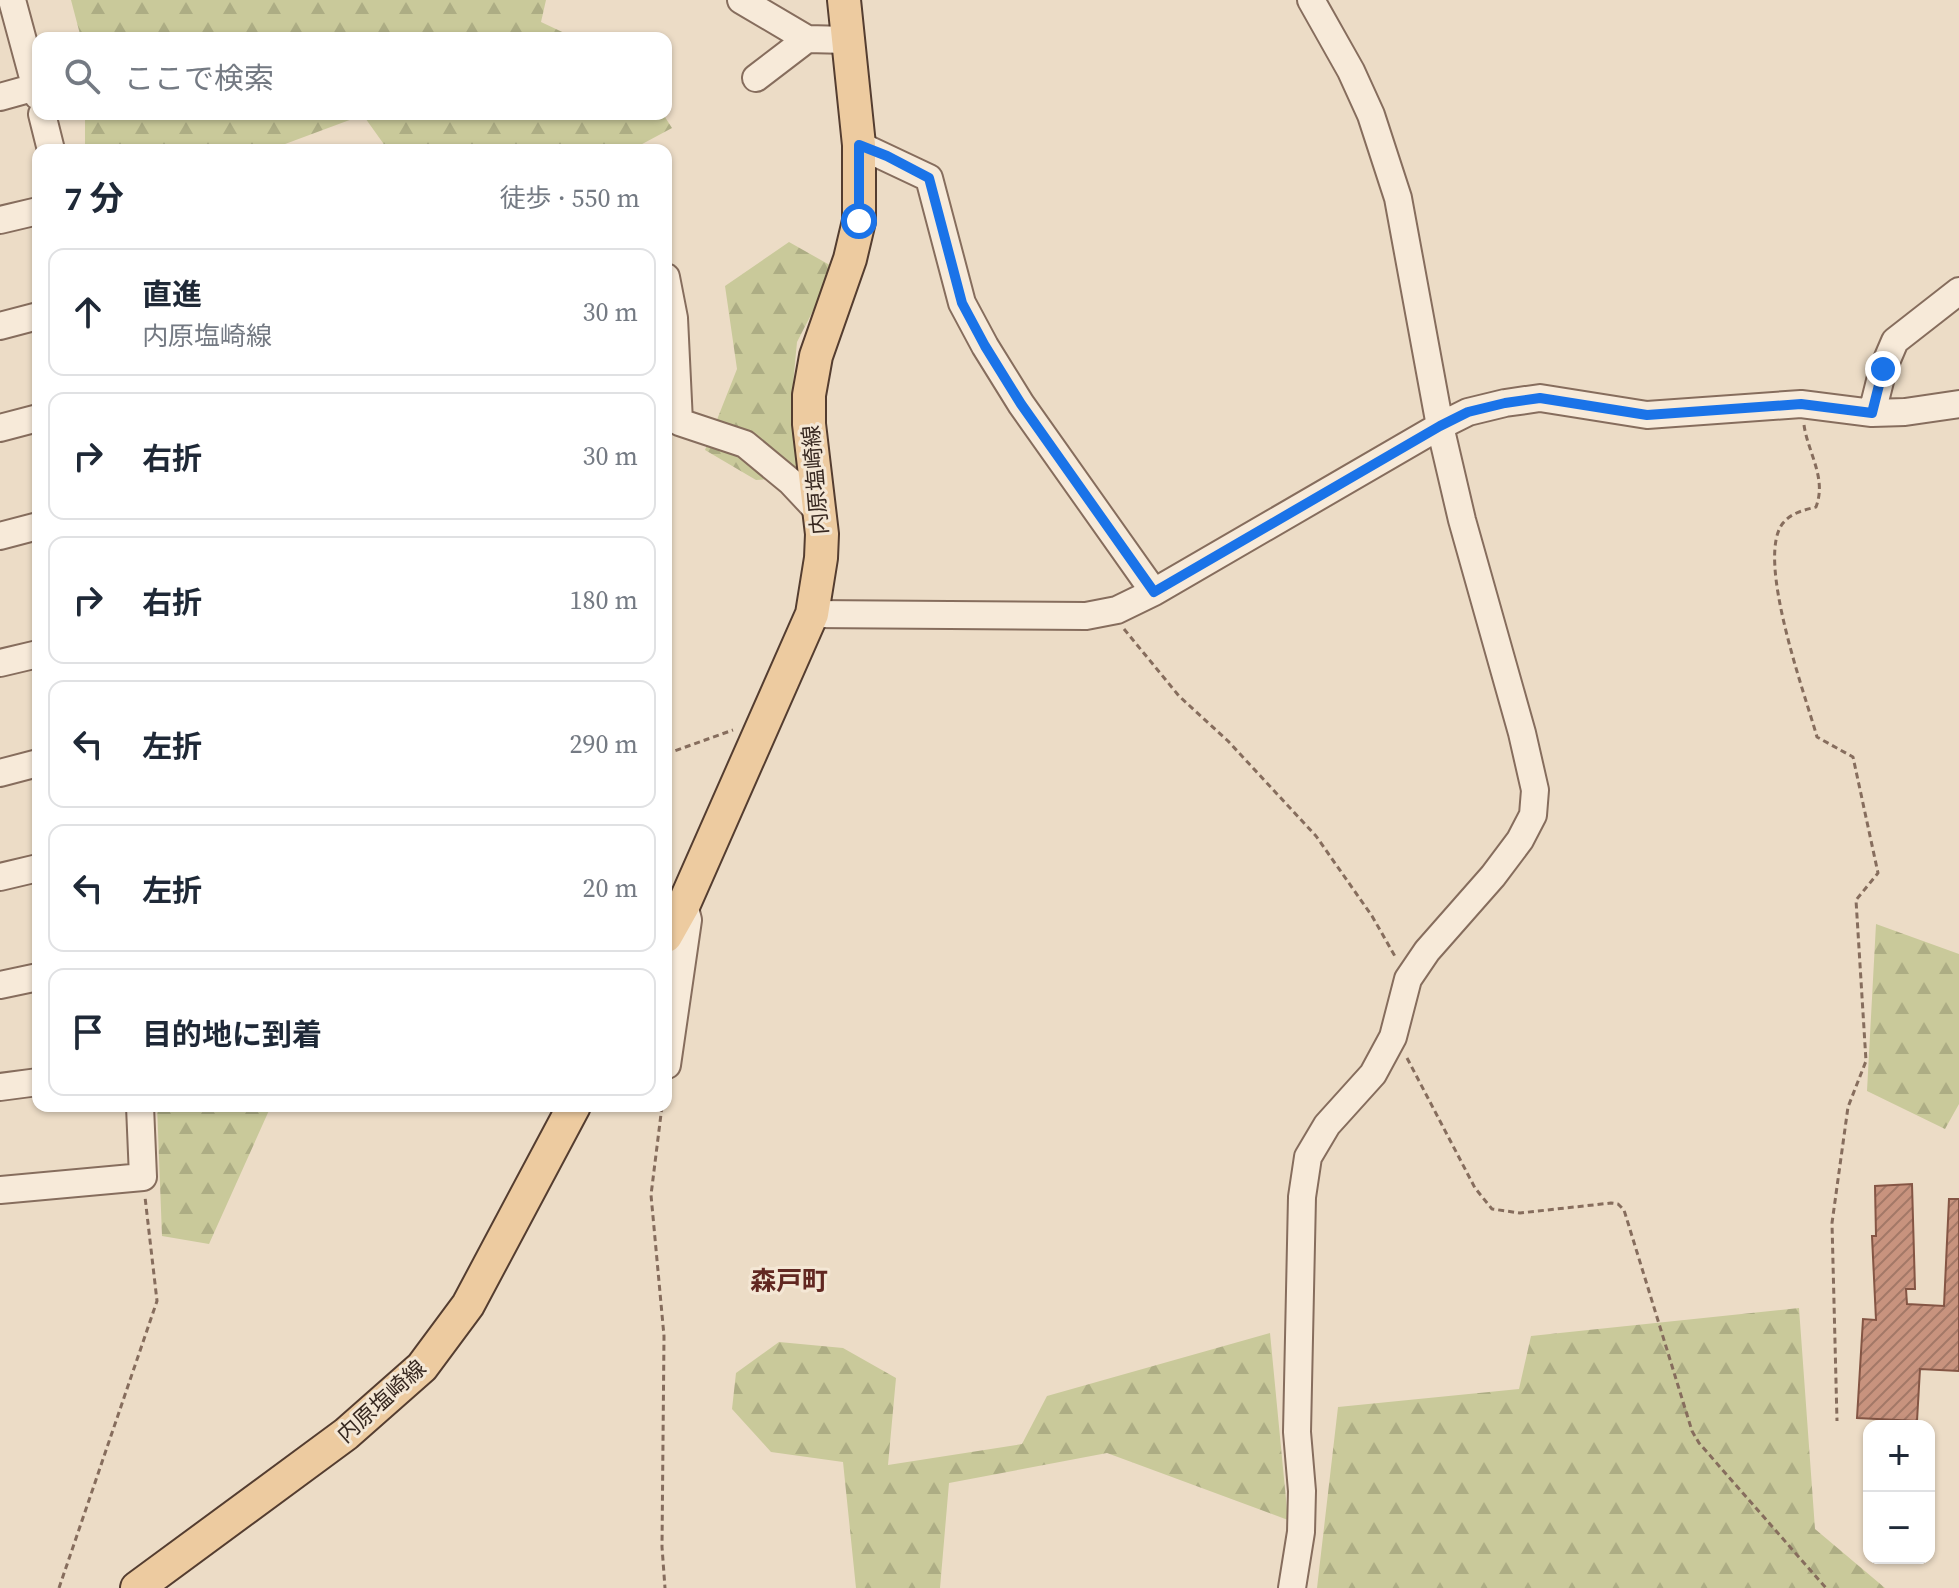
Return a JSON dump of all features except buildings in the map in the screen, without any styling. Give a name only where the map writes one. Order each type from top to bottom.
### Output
[{"type":"main road","name":"内原塩崎線","points":[[672,925],[812,614],[821,558],[809,395],[816,356],[850,259],[859,221],[859,145],[844,0]]},
{"type":"main road","name":"内原塩崎線","points":[[137,1588],[346,1434],[422,1367],[468,1305],[571,1112]]},
{"type":"street","points":[[12,0],[32,74]]},
{"type":"street","points":[[741,0],[807,39],[848,40]]},
{"type":"street","points":[[1292,1588],[1301,1532],[1302,1491],[1297,1432],[1302,1197],[1308,1157],[1327,1125],[1373,1074],[1393,1037],[1408,979],[1427,951],[1493,876],[1520,840],[1533,815],[1535,790],[1462,520],[1440,426],[1398,198],[1371,115],[1351,71],[1311,0]]},
{"type":"street","points":[[756,78],[807,39]]},
{"type":"street","points":[[0,97],[32,93]]},
{"type":"street","points":[[44,120],[50,144]]},
{"type":"street","points":[[859,145],[929,178],[962,303],[985,346],[1021,404],[1154,592]]},
{"type":"street","points":[[0,220],[32,212]]},
{"type":"street","points":[[1872,413],[1883,369],[1895,341],[1959,291]]},
{"type":"street","points":[[672,308],[679,422],[745,444],[791,482],[820,513]]},
{"type":"street","points":[[0,326],[32,318]]},
{"type":"street","points":[[812,614],[1086,616],[1117,610],[1154,592],[1440,426],[1468,412],[1540,398],[1647,415],[1801,404],[1872,413],[1905,412],[1959,404]]},
{"type":"street","points":[[0,428],[32,420]]},
{"type":"street","points":[[0,536],[32,528]]},
{"type":"street","points":[[0,663],[32,655]]},
{"type":"street","points":[[0,773],[32,765]]},
{"type":"street","points":[[0,877],[32,869]]},
{"type":"street","points":[[672,1030],[688,920],[684,904]]},
{"type":"street","points":[[0,985],[32,978]]},
{"type":"street","points":[[0,1087],[32,1083]]},
{"type":"street","points":[[0,1190],[143,1177],[140,1112]]},
{"type":"path","points":[[1801,404],[1805,433],[1820,483],[1820,497],[1816,507],[1791,515],[1781,525],[1774,553],[1776,587],[1817,737],[1853,757],[1878,873],[1856,900],[1866,1061],[1848,1107],[1832,1223],[1837,1421]]},
{"type":"path","points":[[1117,610],[1124,629],[1179,696],[1228,741],[1316,836],[1372,916],[1408,979]]},
{"type":"path","points":[[672,752],[767,719]]},
{"type":"path","points":[[1393,1037],[1475,1188],[1492,1209],[1520,1213],[1611,1203],[1618,1204],[1624,1210],[1692,1431],[1699,1443],[1826,1588]]},
{"type":"path","points":[[661,1112],[651,1195],[664,1336],[662,1547],[665,1588]]},
{"type":"path","points":[[59,1588],[157,1301],[143,1177]]},
{"type":"green space","points":[[71,0],[546,0],[541,22],[562,32],[79,32]]},
{"type":"green space","points":[[85,120],[350,120],[285,144],[85,144]]},
{"type":"green space","points":[[367,120],[667,120],[672,128],[642,144],[384,144]]},
{"type":"green space","points":[[789,242],[835,268],[797,342],[792,395],[798,477],[756,480],[705,450],[737,369],[725,286]]},
{"type":"green space","points":[[1876,924],[1959,954],[1959,1104],[1945,1129],[1867,1091]]},
{"type":"green space","points":[[157,1112],[268,1112],[209,1244],[162,1236]]},
{"type":"green space","points":[[1799,1308],[1815,1529],[1885,1588],[1317,1588],[1338,1407],[1519,1389],[1531,1336]]},
{"type":"green space","points":[[1270,1333],[1288,1520],[1107,1453],[949,1483],[940,1588],[856,1588],[843,1462],[771,1452],[732,1409],[736,1373],[779,1342],[843,1348],[896,1378],[888,1465],[1022,1444],[1047,1396]]},
{"type":"district","name":"森戸町","points":[[789,1281]]},
{"type":"route","points":[[859,221],[859,145],[929,178],[962,303],[985,346],[1021,404],[1154,592],[1468,412],[1540,398],[1647,415],[1801,404],[1872,413],[1883,369]]}]
